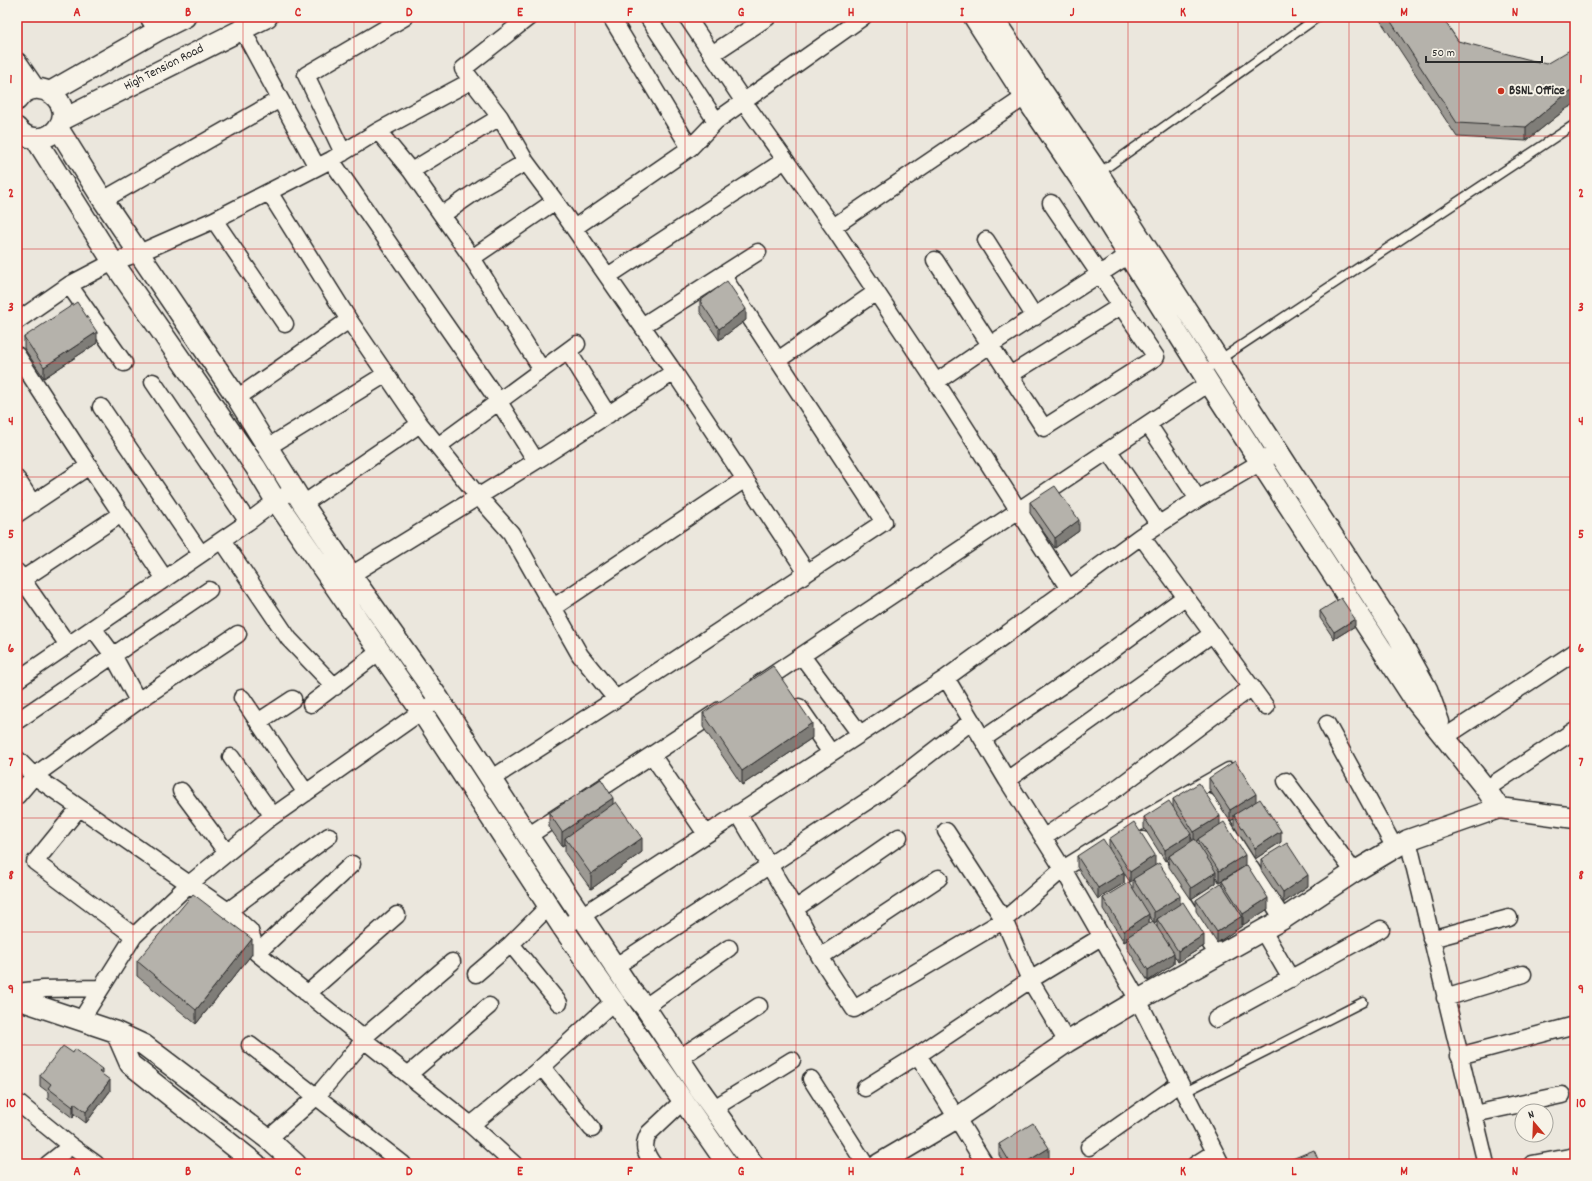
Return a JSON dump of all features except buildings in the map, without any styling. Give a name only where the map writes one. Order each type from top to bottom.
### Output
[{"type":"street","points":[[17,99],[27,91],[43,90],[153,24],[185,17]]},
{"type":"street","name":"High Tension Road","points":[[22,133],[44,138],[52,134],[60,124],[267,17]]},
{"type":"street","points":[[330,160],[306,75],[405,17]]},
{"type":"street","points":[[529,17],[463,69],[500,117],[526,162],[608,276],[674,372],[807,573]]},
{"type":"street","points":[[611,17],[690,148]]},
{"type":"street","points":[[648,17],[716,121]]},
{"type":"street","points":[[688,17],[744,102],[833,227],[936,382],[1069,589]]},
{"type":"street","points":[[712,54],[768,17]]},
{"type":"street","points":[[574,228],[690,148],[716,121],[864,17]]},
{"type":"street","points":[[974,17],[1032,92],[1091,178],[1137,250],[1206,377],[1414,699],[1486,789],[1499,808]]},
{"type":"street","points":[[992,17],[1032,92]]},
{"type":"street","points":[[242,29],[280,99],[330,160],[499,402],[536,461]]},
{"type":"street","points":[[17,63],[43,90],[56,97],[61,104],[62,111],[60,124],[103,200],[237,398],[299,497],[351,575],[439,699],[630,989],[645,1007],[753,1164]]},
{"type":"street","points":[[17,321],[69,284],[113,262],[139,253],[214,220],[330,160],[378,131],[471,81]]},
{"type":"street","points":[[833,227],[1032,92]]},
{"type":"street","points":[[103,200],[280,99]]},
{"type":"street","points":[[411,171],[500,117]]},
{"type":"street","points":[[378,131],[411,171],[472,258],[542,370]]},
{"type":"street","points":[[22,133],[256,468],[276,501],[422,711],[563,928],[727,1164]]},
{"type":"street","points":[[608,276],[785,160]]},
{"type":"street","points":[[442,215],[481,188],[526,162]]},
{"type":"street","points":[[269,192],[349,320],[420,424],[478,496],[511,532],[580,655],[616,699]]},
{"type":"street","points":[[472,258],[555,201]]},
{"type":"street","points":[[935,260],[1044,428],[1156,357],[1122,305],[1099,275],[1051,202]]},
{"type":"street","points":[[214,220],[284,324]]},
{"type":"street","points":[[986,240],[1035,317]]},
{"type":"street","points":[[1137,250],[1219,360],[1397,635],[1427,689],[1445,737]]},
{"type":"street","points":[[936,382],[990,345],[1137,250]]},
{"type":"street","points":[[642,326],[758,252]]},
{"type":"street","points":[[491,779],[616,699],[884,522],[722,275]]},
{"type":"street","points":[[69,284],[124,363]]},
{"type":"street","points":[[778,360],[876,292]]},
{"type":"street","points":[[1010,375],[1122,305]]},
{"type":"street","points":[[237,398],[349,320]]},
{"type":"street","points":[[438,446],[573,347],[608,415]]},
{"type":"street","points":[[19,362],[165,579]]},
{"type":"street","points":[[351,575],[536,461],[674,372]]},
{"type":"street","points":[[268,447],[386,374]]},
{"type":"street","points":[[750,690],[784,685],[802,656],[1148,424],[1206,377]]},
{"type":"street","points":[[153,382],[248,522]]},
{"type":"street","points":[[101,407],[202,554]]},
{"type":"street","points":[[17,680],[202,554],[276,501],[299,497],[420,424]]},
{"type":"street","points":[[1148,424],[1198,499]]},
{"type":"street","points":[[1108,450],[1159,525]]},
{"type":"street","points":[[563,928],[946,678],[1141,536],[1198,499],[1279,451]]},
{"type":"street","points":[[17,514],[89,466]]},
{"type":"street","points":[[17,479],[33,504]]},
{"type":"street","points":[[554,607],[745,479]]},
{"type":"street","points":[[68,645],[21,582],[121,514]]},
{"type":"street","points":[[1141,536],[1266,707]]},
{"type":"street","points":[[222,540],[289,639],[334,687]]},
{"type":"street","points":[[17,721],[209,590]]},
{"type":"street","points":[[983,740],[1096,662],[1185,596]]},
{"type":"street","points":[[93,628],[113,655],[138,701]]},
{"type":"street","points":[[17,796],[34,776],[138,701],[238,634]]},
{"type":"street","points":[[1007,780],[1212,634]]},
{"type":"street","points":[[311,704],[380,652]]},
{"type":"street","points":[[1445,737],[1575,652]]},
{"type":"street","points":[[802,656],[860,734]]},
{"type":"street","points":[[946,678],[1007,780],[1063,869],[1138,1000],[1218,1158],[1196,1164]]},
{"type":"street","points":[[784,685],[831,753]]},
{"type":"street","points":[[1043,838],[1120,786],[1252,687]]},
{"type":"street","points":[[242,698],[306,793]]},
{"type":"street","points":[[258,722],[293,699]]},
{"type":"street","points":[[81,1020],[134,936],[188,884],[273,816],[439,699]]},
{"type":"street","points":[[528,836],[730,703]]},
{"type":"street","points":[[616,966],[878,794],[972,721]]},
{"type":"street","points":[[1327,724],[1402,844],[1431,939],[1486,1164]]},
{"type":"street","points":[[1486,789],[1573,735]]},
{"type":"street","points":[[652,755],[706,834]]},
{"type":"street","points":[[230,758],[273,816]]},
{"type":"street","points":[[17,759],[34,776],[228,911],[250,930],[257,953],[471,1125],[514,1164]]},
{"type":"street","points":[[738,813],[795,908],[820,957],[854,1009],[1004,920],[1063,869],[1198,787],[1234,768]]},
{"type":"street","points":[[1286,781],[1354,872]]},
{"type":"street","points":[[1198,787],[1283,919]]},
{"type":"street","points":[[181,791],[227,853]]},
{"type":"street","points":[[79,808],[35,862],[134,936]]},
{"type":"street","points":[[879,1164],[957,1118],[1067,1042],[1138,1000],[1283,919],[1354,872],[1402,844],[1499,808],[1575,818]]},
{"type":"street","points":[[1134,825],[1218,955]]},
{"type":"street","points":[[946,831],[1004,920],[1030,980],[1067,1042]]},
{"type":"street","points":[[228,911],[329,836]]},
{"type":"street","points":[[795,908],[899,837]]},
{"type":"street","points":[[257,953],[352,864]]},
{"type":"street","points":[[820,957],[939,878]]},
{"type":"street","points":[[476,974],[511,944],[549,906]]},
{"type":"street","points":[[307,994],[397,915]]},
{"type":"street","points":[[1431,939],[1509,918]]},
{"type":"street","points":[[1216,1019],[1291,980],[1381,929]]},
{"type":"street","points":[[1263,930],[1291,980]]},
{"type":"street","points":[[865,1088],[918,1055],[1030,980],[1101,937]]},
{"type":"street","points":[[511,944],[559,1003]]},
{"type":"street","points":[[645,1007],[729,948]]},
{"type":"street","points":[[268,1140],[317,1096],[363,1039],[452,962]]},
{"type":"street","points":[[1445,998],[1523,974]]},
{"type":"street","points":[[17,992],[43,989],[101,988]]},
{"type":"street","points":[[17,999],[116,1032],[144,1045],[268,1140],[295,1164]]},
{"type":"street","points":[[471,1125],[542,1067],[614,1001]]},
{"type":"street","points":[[408,1075],[489,1006]]},
{"type":"street","points":[[679,1058],[759,1006]]},
{"type":"street","points":[[1459,1056],[1575,1025]]},
{"type":"street","points":[[116,1032],[130,1064],[256,1164]]},
{"type":"street","points":[[250,1045],[403,1164]]},
{"type":"street","points":[[918,1055],[985,1164]]},
{"type":"street","points":[[714,1108],[792,1060]]},
{"type":"street","points":[[542,1067],[592,1129]]},
{"type":"street","points":[[811,1079],[865,1164]]},
{"type":"street","points":[[1089,1147],[1183,1088]]},
{"type":"street","points":[[1474,1114],[1562,1095]]},
{"type":"street","points":[[653,1164],[647,1156],[644,1148],[649,1133],[682,1101]]},
{"type":"street","points":[[17,1102],[71,1146],[96,1164]]},
{"type":"street","points":[[48,1164],[71,1146]]},
{"type":"street","points":[[1532,1164],[1575,1156]]},
{"type":"lane","points":[[1091,178],[1307,20],[1318,17]]},
{"type":"lane","points":[[1206,377],[1219,360],[1575,124]]},
{"type":"lane","points":[[1183,1088],[1363,1002]]},
{"type":"place","name":"BSNL Office","points":[[1501,91]]}]
